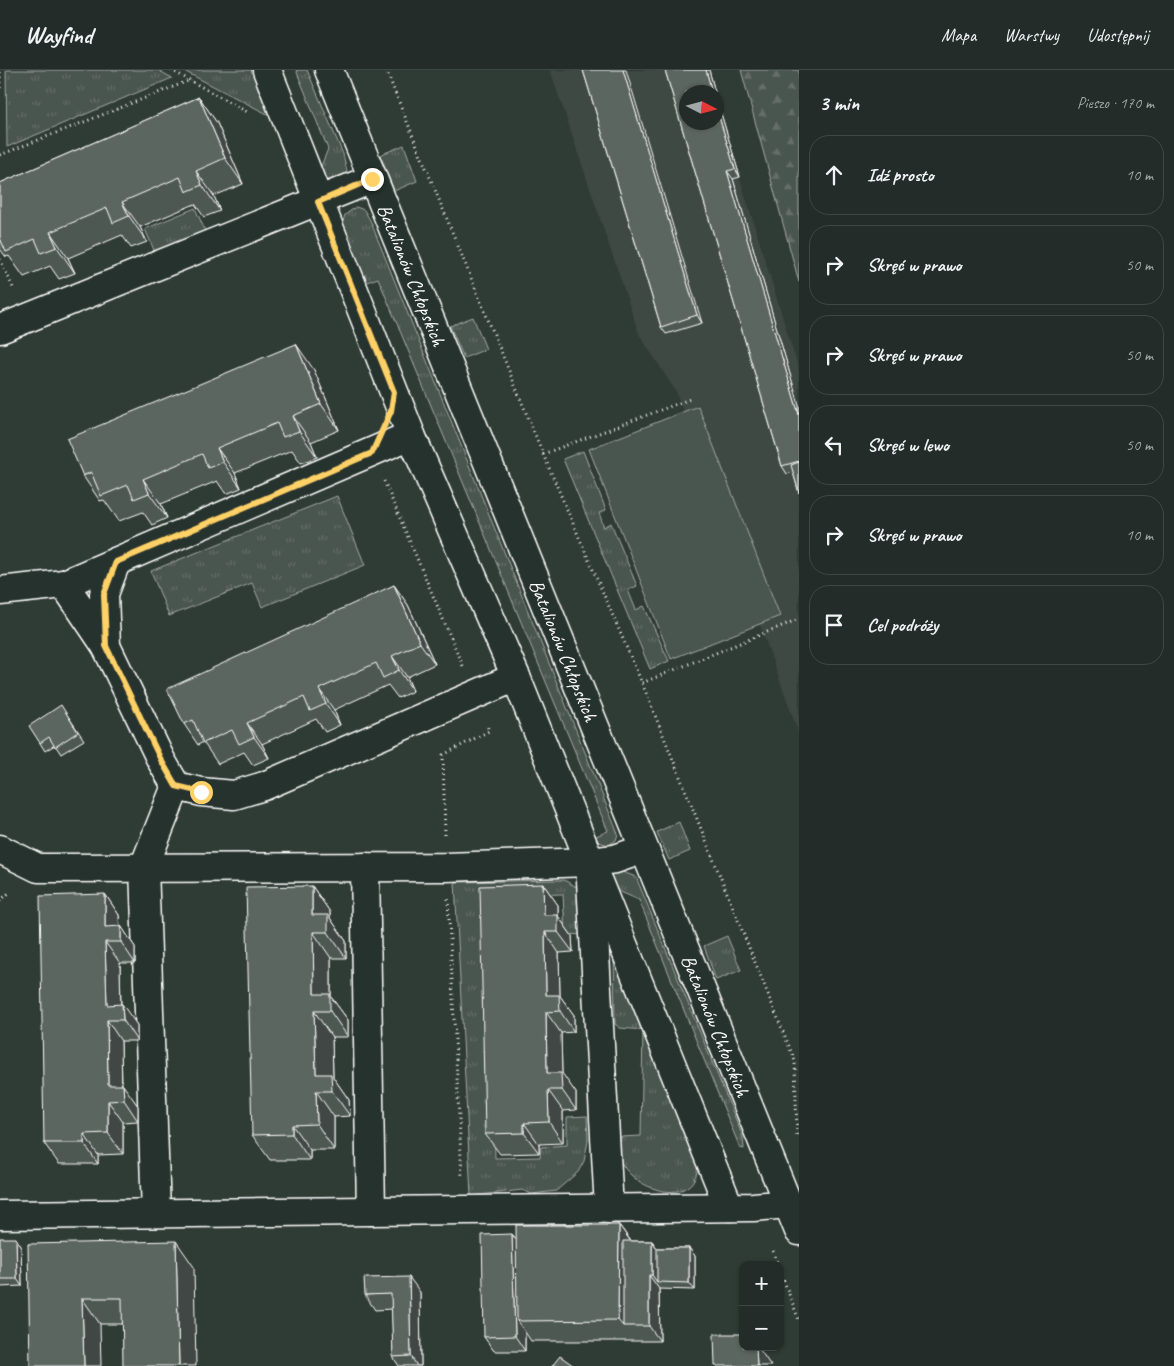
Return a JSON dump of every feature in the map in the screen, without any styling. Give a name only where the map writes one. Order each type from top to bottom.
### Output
[{"type":"street","points":[[267,70],[411,435],[516,677],[729,1207]]},
{"type":"street","name":"Batalionów Chłopskich","points":[[329,70],[799,1231]]},
{"type":"street","points":[[0,329],[372,179]]},
{"type":"street","points":[[0,591],[64,584],[411,435]]},
{"type":"street","points":[[106,646],[104,594],[116,562]]},
{"type":"street","points":[[64,584],[106,646],[161,760],[176,786],[201,792],[234,795],[264,786],[516,677]]},
{"type":"street","points":[[156,1213],[144,867],[176,786]]},
{"type":"street","points":[[0,849],[38,868],[446,867],[590,862],[615,859],[644,849]]},
{"type":"street","points":[[590,862],[609,1209]]},
{"type":"street","points":[[365,867],[371,1211]]},
{"type":"street","points":[[0,1215],[609,1209],[789,1204]]},
{"type":"path","points":[[0,70],[0,88]]},
{"type":"path","points":[[171,70],[250,114]]},
{"type":"path","points":[[386,70],[543,454],[642,683],[795,1061],[797,1142],[771,1160]]},
{"type":"path","points":[[0,155],[190,80]]},
{"type":"path","points":[[543,454],[690,399]]},
{"type":"path","points":[[372,453],[475,694],[489,732],[443,754],[446,867],[464,1210]]},
{"type":"path","points":[[642,683],[799,619]]},
{"type":"path","points":[[784,1281],[799,1320]]},
{"type":"shaded area","points":[[550,70],[706,70],[692,85],[679,85],[679,130],[724,130],[724,127],[799,370],[799,734],[676,392],[639,334]]},
{"type":"green space","points":[[6,70],[158,70],[172,78],[7,147]]},
{"type":"green space","points":[[182,70],[255,70],[273,117]]},
{"type":"green space","points":[[296,70],[307,70],[343,154],[347,171],[338,182],[331,185],[320,178],[319,171],[328,149]]},
{"type":"green space","points":[[741,70],[799,70],[799,282]]},
{"type":"green space","points":[[404,145],[417,181],[394,191],[380,155]]},
{"type":"green space","points":[[356,207],[364,210],[370,220],[618,834],[616,840],[609,845],[595,841],[594,837],[608,831],[378,278],[364,283],[342,224],[345,215]]},
{"type":"green space","points":[[195,208],[207,235],[157,257],[145,229]]},
{"type":"green space","points":[[473,317],[486,349],[464,358],[450,326]]},
{"type":"green space","points":[[698,406],[780,616],[671,659],[589,449]]},
{"type":"green space","points":[[583,451],[606,510],[599,513],[604,527],[611,523],[637,586],[628,590],[636,610],[644,606],[669,661],[650,669],[563,459]]},
{"type":"green space","points":[[337,496],[365,565],[262,607],[252,583],[169,616],[151,571]]},
{"type":"green space","points":[[679,822],[690,851],[669,860],[657,832]]},
{"type":"green space","points":[[620,871],[636,877],[743,1137],[744,1149],[740,1148],[639,900],[609,887],[608,875]]},
{"type":"green space","points":[[564,880],[580,889],[585,935],[565,934],[563,894],[489,896],[495,1158],[540,1157],[541,1147],[567,1145],[567,1117],[587,1116],[588,1141],[584,1161],[578,1172],[556,1191],[532,1194],[522,1190],[471,1196],[455,882]]},
{"type":"green space","points":[[727,936],[741,970],[716,980],[704,946]]},
{"type":"green space","points":[[614,952],[698,1158],[695,1178],[685,1188],[670,1192],[653,1188],[637,1180],[625,1168],[618,1153],[620,1137],[641,1136],[643,1030],[620,1028],[615,1024]]},
{"type":"building","points":[[583,70],[623,70],[697,315],[661,327]]},
{"type":"building","points":[[665,70],[706,70],[710,85],[679,85],[679,117]]},
{"type":"building","points":[[199,97],[225,158],[196,171],[202,185],[186,192],[180,177],[122,202],[129,216],[113,223],[107,208],[50,232],[57,247],[41,253],[35,239],[6,252],[0,238],[0,183]]},
{"type":"building","points":[[683,130],[723,130],[735,169],[727,171],[799,415],[799,461],[782,466]]},
{"type":"building","points":[[296,344],[321,404],[293,416],[299,431],[283,437],[277,423],[217,448],[223,462],[208,468],[202,454],[143,479],[149,493],[134,499],[128,485],[101,496],[91,472],[83,476],[67,439]]},
{"type":"building","points":[[799,462],[799,493],[791,465]]},
{"type":"building","points":[[394,585],[420,643],[392,656],[399,670],[383,678],[376,663],[319,689],[326,704],[310,711],[304,697],[247,723],[254,737],[239,744],[232,730],[203,743],[193,720],[184,724],[167,689]]},
{"type":"building","points":[[61,705],[78,732],[55,747],[49,737],[40,743],[29,726]]},
{"type":"building","points":[[543,884],[544,915],[558,915],[558,932],[545,932],[546,995],[559,995],[560,1011],[546,1012],[547,1073],[561,1073],[562,1090],[548,1090],[549,1122],[524,1123],[524,1133],[485,1134],[480,886]]},
{"type":"building","points":[[312,886],[312,915],[328,915],[328,932],[313,932],[314,994],[330,994],[330,1011],[314,1011],[316,1074],[331,1074],[332,1091],[316,1091],[317,1124],[292,1125],[292,1134],[252,1135],[246,887]]},
{"type":"building","points":[[105,894],[105,927],[121,926],[121,942],[105,942],[107,1005],[122,1004],[123,1020],[107,1020],[108,1085],[123,1085],[124,1100],[108,1101],[108,1133],[84,1134],[84,1143],[44,1143],[40,896]]},
{"type":"building","points":[[516,1225],[619,1225],[618,1320],[517,1321]]},
{"type":"building","points":[[512,1234],[515,1336],[484,1337],[482,1235]]},
{"type":"building","points":[[0,1238],[16,1238],[17,1279],[0,1279]]},
{"type":"building","points":[[176,1241],[179,1366],[123,1366],[122,1298],[82,1298],[84,1366],[30,1366],[28,1244]]},
{"type":"building","points":[[623,1241],[652,1241],[652,1275],[649,1275],[649,1326],[623,1326]]},
{"type":"building","points":[[657,1248],[689,1248],[689,1283],[657,1282]]},
{"type":"building","points":[[409,1277],[411,1356],[393,1357],[391,1294],[365,1295],[364,1278]]},
{"type":"building","points":[[714,1334],[739,1334],[739,1351],[756,1351],[757,1366],[715,1366]]},
{"type":"building","points":[[560,1356],[574,1366],[552,1366]]},
{"type":"route","points":[[201,792],[176,786],[161,760],[106,646],[103,619],[104,594],[109,575],[116,562],[372,453],[391,411],[394,392],[318,202],[372,179]]}]
